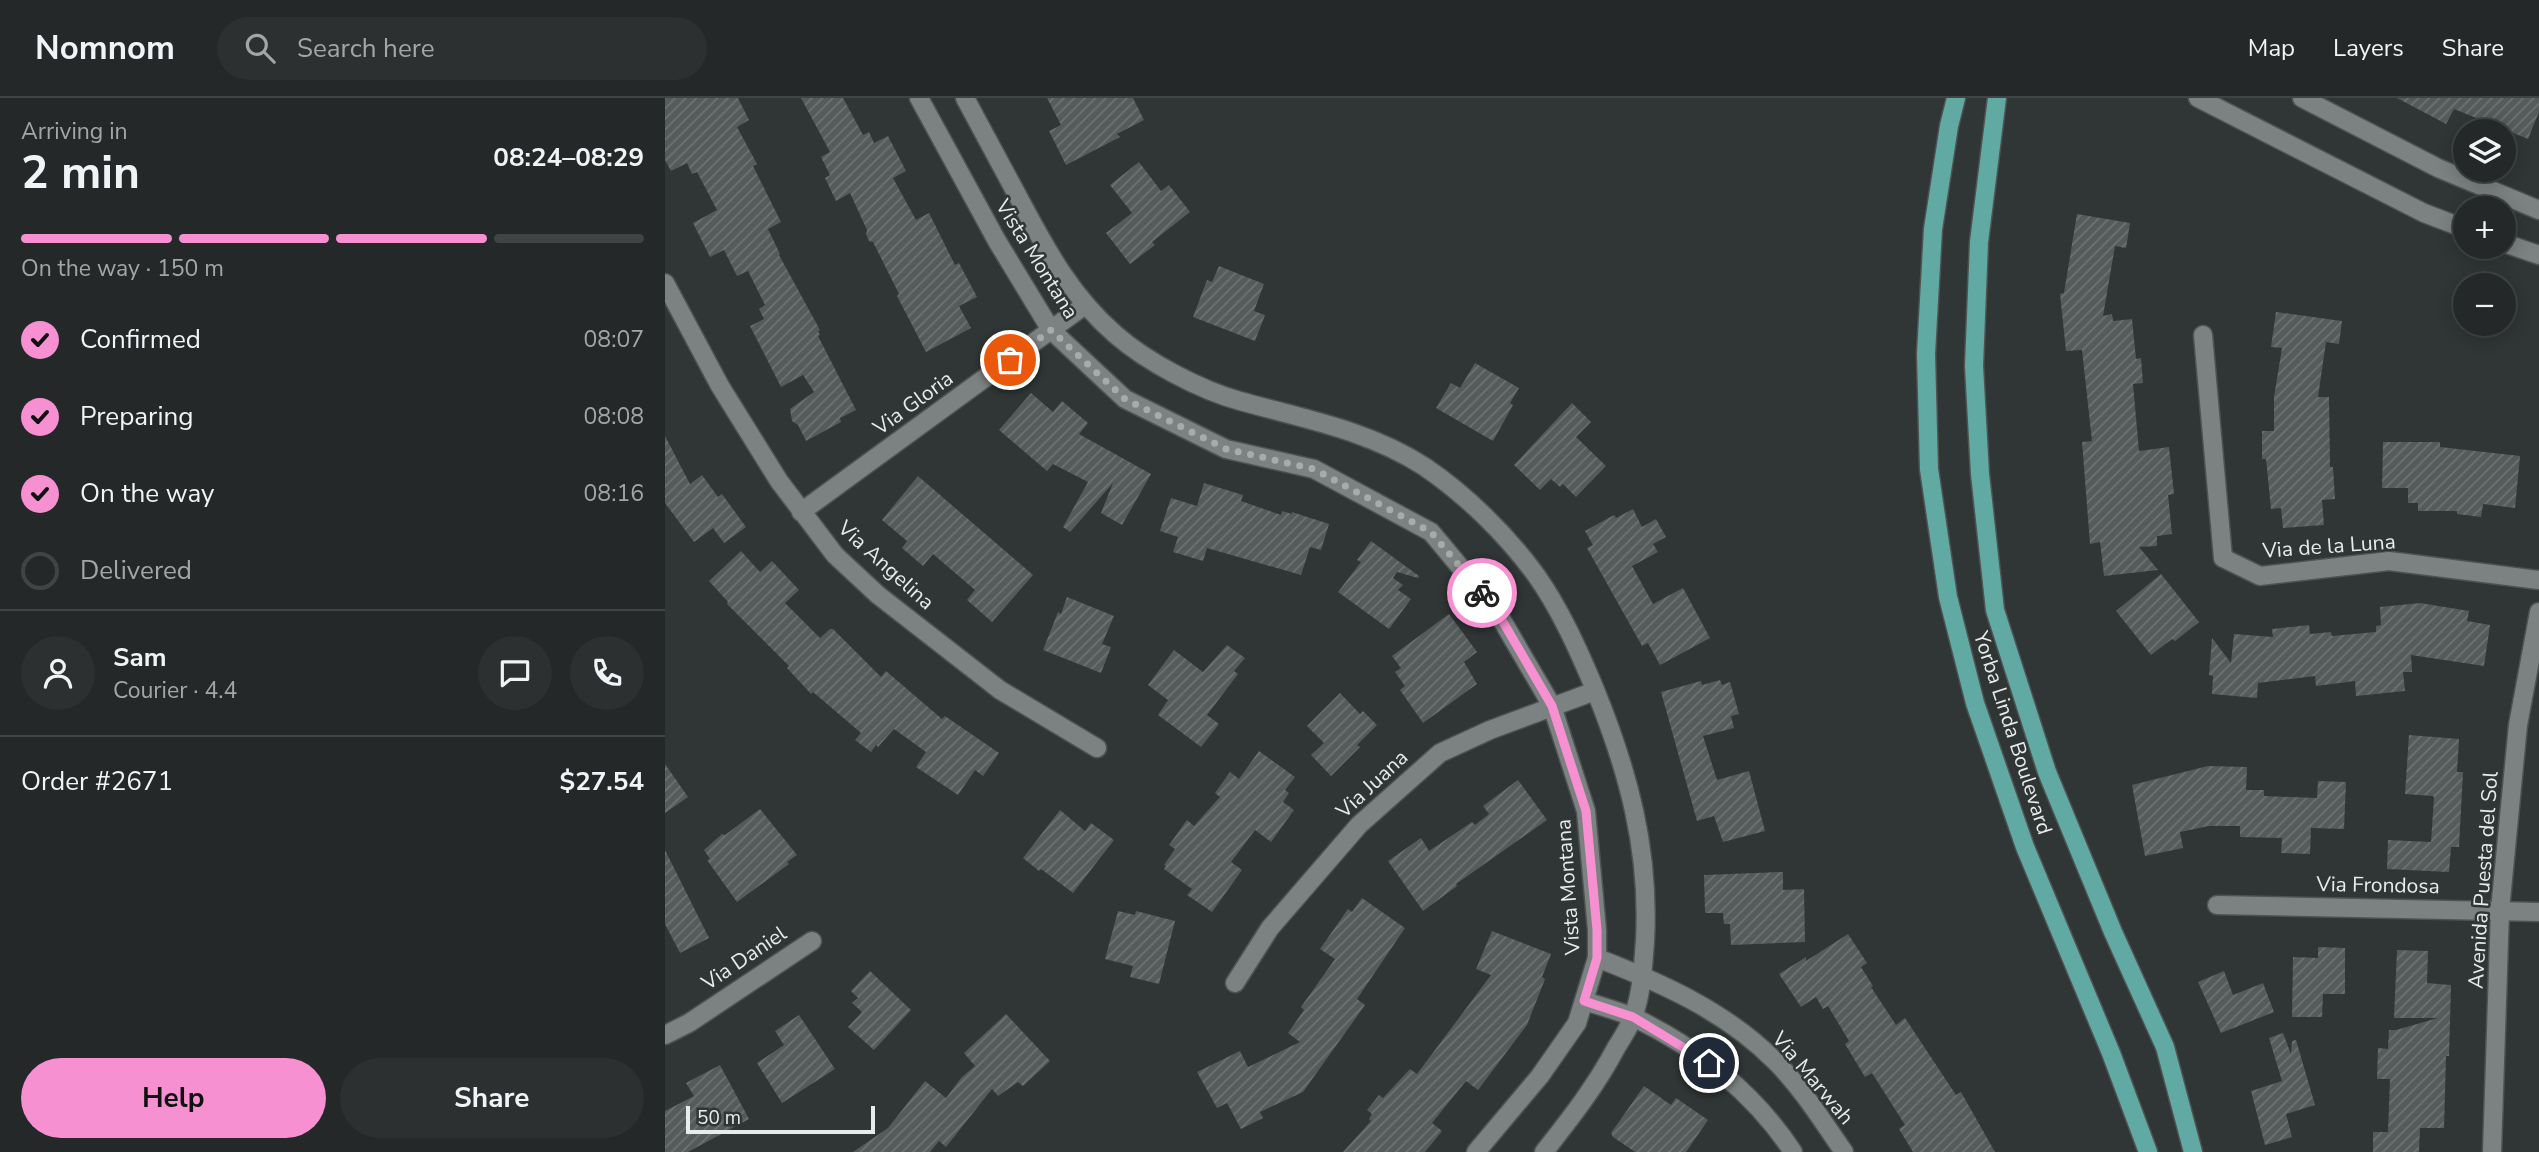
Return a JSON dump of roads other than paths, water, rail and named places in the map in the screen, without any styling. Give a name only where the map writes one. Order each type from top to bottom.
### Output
[{"type":"main road","name":"Yorba Linda Boulevard","points":[[1955,98],[1933,229],[1926,355],[1930,469],[1948,597],[1975,703],[2025,847],[2111,1054],[2148,1152]]},
{"type":"main road","name":"Yorba Linda Boulevard","points":[[1997,98],[1979,242],[1974,366],[1980,474],[1995,610],[2047,772],[2113,932],[2165,1047],[2193,1152]]},
{"type":"street","name":"Vista Montana","points":[[919,98],[997,241],[1051,330],[1125,399],[1226,449],[1314,469],[1431,532],[1496,610],[1552,706],[1586,811],[1597,958],[1577,1023],[1540,1076],[1476,1152]]},
{"type":"street","name":"Vista Montana","points":[[965,98],[1055,266],[1085,305],[1118,336],[1160,364],[1197,384],[1236,400],[1309,418],[1375,440],[1423,467],[1455,490],[1513,547],[1536,576],[1577,646],[1620,754],[1640,839],[1646,880],[1643,976],[1633,1017],[1588,1096],[1543,1152]]},
{"type":"street","points":[[2198,98],[2424,213],[2453,224]]},
{"type":"street","points":[[2302,98],[2438,168],[2539,210]]},
{"type":"street","points":[[2516,247],[2539,255]]},
{"type":"street","name":"Via Angelina","points":[[665,283],[720,386],[801,512],[835,555],[878,595],[1000,690],[1097,748]]},
{"type":"street","name":"Via Gloria","points":[[801,512],[1085,305]]},
{"type":"street","name":"Via de la Luna","points":[[2203,335],[2223,558],[2260,576],[2389,561],[2539,580]]},
{"type":"street","name":"Avenida Puesta del Sol","points":[[2493,1152],[2500,910],[2518,725],[2539,612]]},
{"type":"street","name":"Via Juana","points":[[1235,983],[1270,928],[1359,825],[1440,753],[1490,730],[1595,691]]},
{"type":"street","name":"Via Frondosa","points":[[2217,905],[2539,912]]},
{"type":"street","name":"Via Daniel","points":[[665,1035],[689,1023],[812,941]]},
{"type":"street","name":"Via Marwah","points":[[1597,958],[1685,996],[1748,1036],[1778,1064],[1844,1152]]},
{"type":"street","points":[[1584,1001],[1633,1017],[1709,1063],[1747,1094],[1793,1152]]}]
